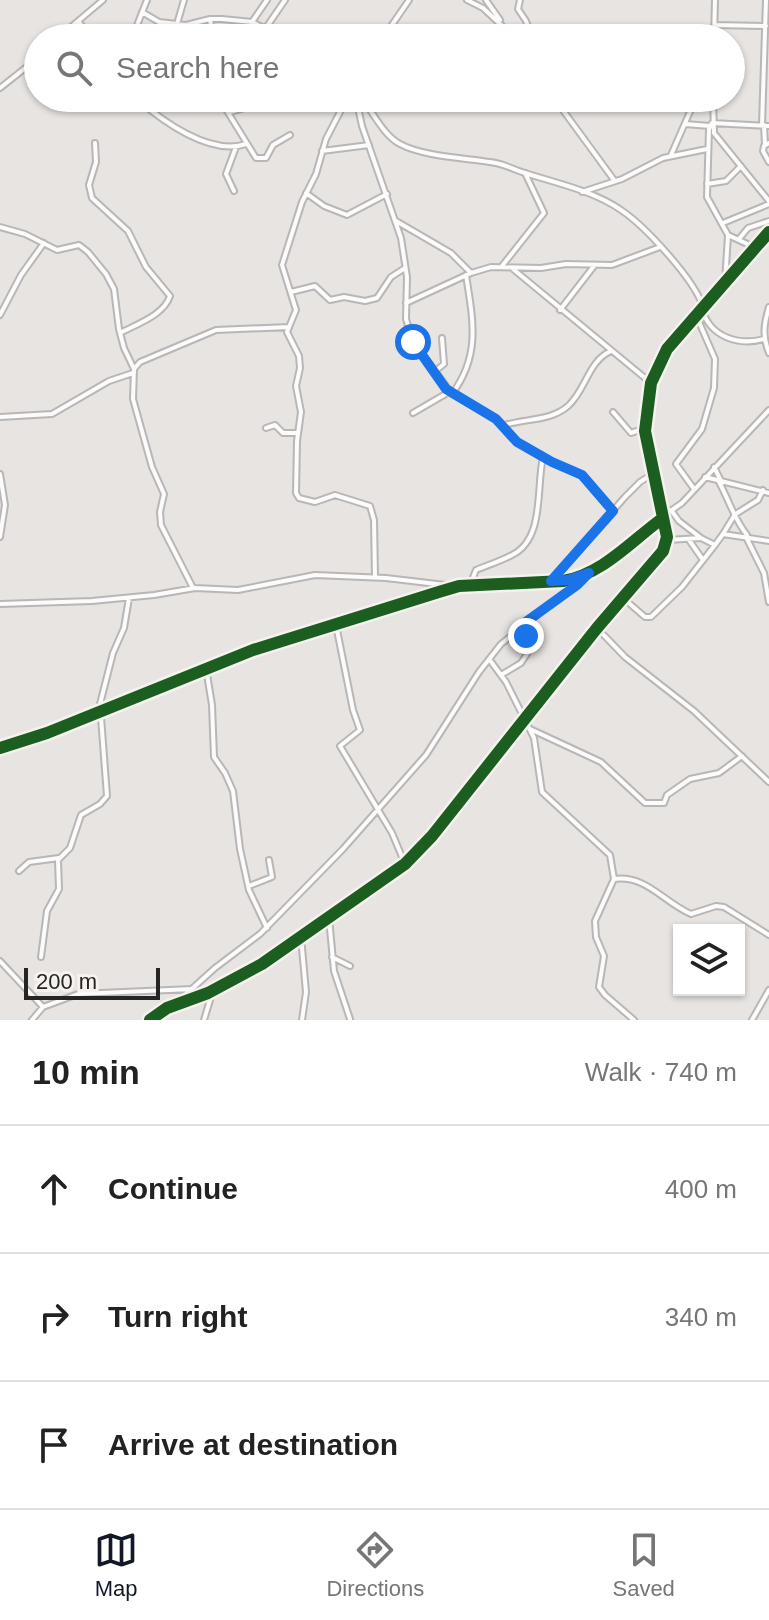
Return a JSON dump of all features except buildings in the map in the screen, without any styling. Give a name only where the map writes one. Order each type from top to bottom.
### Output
[{"type":"street","points":[[74,24],[103,0]]},
{"type":"street","points":[[137,24],[147,0]]},
{"type":"street","points":[[142,12],[159,22],[177,24],[184,0]]},
{"type":"street","points":[[252,22],[267,0]]},
{"type":"street","points":[[267,24],[285,0]]},
{"type":"street","points":[[393,24],[409,0]]},
{"type":"street","points":[[467,0],[483,8],[501,24]]},
{"type":"street","points":[[486,0],[502,24]]},
{"type":"street","points":[[520,0],[518,9],[527,24]]},
{"type":"street","points":[[715,0],[715,24]]},
{"type":"street","points":[[767,3],[767,144],[763,151],[769,162]]},
{"type":"street","points":[[190,24],[210,19],[256,24]]},
{"type":"street","points":[[210,19],[211,24]]},
{"type":"street","points":[[745,25],[767,25]]},
{"type":"street","points":[[0,88],[24,69]]},
{"type":"street","points":[[154,112],[178,130],[220,146],[246,144]]},
{"type":"street","points":[[230,112],[246,144],[254,156],[262,160],[273,145],[290,135]]},
{"type":"street","points":[[340,112],[306,193],[282,265],[296,310],[287,332],[299,356],[300,368],[296,386],[301,405],[297,433],[297,496],[315,502],[335,495],[370,506],[374,520],[375,577]]},
{"type":"street","points":[[362,112],[369,145],[396,221],[406,268],[408,331],[451,393],[496,419],[509,436],[543,457],[582,475],[613,511]]},
{"type":"street","points":[[370,112],[398,143],[416,150],[497,163],[620,208],[660,247],[689,282],[708,323],[731,340],[747,342],[764,339]]},
{"type":"street","points":[[564,112],[614,181]]},
{"type":"street","points":[[671,155],[690,112]]},
{"type":"street","points":[[712,112],[707,184],[709,205],[728,235],[724,286]]},
{"type":"street","points":[[685,124],[765,125]]},
{"type":"street","points":[[711,124],[718,138],[769,202],[723,223]]},
{"type":"street","points":[[95,143],[96,162],[89,185],[92,198],[128,231],[146,267],[170,296],[156,313],[120,333]]},
{"type":"street","points":[[322,151],[369,145]]},
{"type":"street","points":[[234,191],[226,174],[236,147]]},
{"type":"street","points":[[582,192],[671,155],[707,149]]},
{"type":"street","points":[[707,184],[726,181],[741,166]]},
{"type":"street","points":[[502,266],[544,213],[525,173]]},
{"type":"street","points":[[306,193],[324,206],[347,215],[387,194]]},
{"type":"street","points":[[396,221],[451,253],[469,274],[474,327],[473,346],[464,376],[451,393],[413,413]]},
{"type":"street","points":[[739,239],[748,228],[769,221]]},
{"type":"street","points":[[0,227],[57,250],[79,245],[112,282],[120,333],[134,371],[133,399],[152,467],[164,494],[161,525],[193,588]]},
{"type":"street","points":[[150,1020],[262,964],[405,864],[432,836],[597,628],[663,551],[667,540],[645,428],[651,383],[667,349],[769,232]]},
{"type":"street","points":[[728,235],[756,248]]},
{"type":"street","points":[[1,312],[21,275],[44,243]]},
{"type":"street","points":[[406,303],[469,274],[502,266],[612,265],[660,247]]},
{"type":"street","points":[[560,310],[594,266]]},
{"type":"street","points":[[511,267],[651,383]]},
{"type":"street","points":[[291,292],[315,286],[332,301],[344,297],[365,301],[377,298],[391,277],[406,268]]},
{"type":"street","points":[[769,307],[763,329],[769,353]]},
{"type":"street","points":[[694,489],[676,464],[702,429],[714,388],[715,372],[712,349],[696,315]]},
{"type":"street","points":[[0,417],[52,414],[109,381],[134,371],[140,362],[216,330],[289,327]]},
{"type":"street","points":[[434,372],[444,364],[442,338]]},
{"type":"street","points":[[502,426],[561,411],[575,399],[594,365],[611,351]]},
{"type":"street","points":[[173,1006],[267,928],[378,811],[426,755],[489,659],[523,624],[671,510],[769,410]]},
{"type":"street","points":[[613,412],[627,432],[645,428]]},
{"type":"street","points":[[266,428],[275,425],[286,434],[297,433]]},
{"type":"street","points":[[469,587],[474,572],[513,555],[533,532],[543,457]]},
{"type":"street","points":[[714,467],[734,515],[767,576],[769,602]]},
{"type":"street","points":[[551,581],[640,482],[654,473]]},
{"type":"street","points":[[0,474],[5,505],[0,537]]},
{"type":"street","points":[[623,598],[641,614],[651,617],[703,560],[734,515],[760,498],[765,489],[705,477]]},
{"type":"street","points":[[671,510],[679,521],[715,545]]},
{"type":"street","points":[[723,534],[769,541]]},
{"type":"street","points":[[667,540],[701,538]]},
{"type":"street","points":[[689,540],[703,560]]},
{"type":"street","points":[[0,604],[129,597],[193,588],[238,590],[315,575],[375,577],[469,587],[568,580],[589,573]]},
{"type":"street","points":[[0,748],[281,640],[459,586]]},
{"type":"street","points":[[41,957],[47,911],[59,889],[59,858],[70,848],[81,815],[107,796],[99,712],[113,653],[124,628],[129,597]]},
{"type":"street","points":[[501,675],[521,663],[527,654],[523,624]]},
{"type":"street","points":[[336,625],[360,730],[340,746],[392,833],[405,864]]},
{"type":"street","points":[[597,628],[625,657],[694,711],[769,782]]},
{"type":"street","points":[[489,659],[530,728],[537,749],[542,792],[607,850],[612,860],[614,879],[595,918],[596,937],[604,956],[599,987],[634,1020]]},
{"type":"street","points":[[206,668],[213,718],[214,757],[233,791],[240,849],[252,899],[267,928]]},
{"type":"street","points":[[530,728],[601,762],[645,803],[664,803],[667,795],[690,779],[719,773],[742,756]]},
{"type":"street","points":[[19,871],[29,862],[59,858]]},
{"type":"street","points":[[249,886],[272,877],[269,860]]},
{"type":"street","points":[[614,879],[641,881],[691,914],[716,906],[724,907],[769,935]]},
{"type":"street","points":[[329,918],[337,985],[350,1019]]},
{"type":"street","points":[[301,937],[306,992],[302,1020]]},
{"type":"street","points":[[332,957],[350,966]]},
{"type":"street","points":[[0,961],[43,1007]]},
{"type":"street","points":[[32,1020],[43,1007],[78,994],[192,989]]},
{"type":"street","points":[[204,1020],[213,990]]},
{"type":"street","points":[[752,1020],[769,990]]},
{"type":"cycle path","points":[[150,1020],[167,1008],[208,993],[262,964],[405,864],[432,836],[597,628],[663,551],[667,537],[645,431],[651,383],[667,349],[769,232]]},
{"type":"cycle path","points":[[0,748],[47,733],[253,650],[442,591],[459,586],[563,581],[577,577],[616,556],[663,518]]},
{"type":"route","points":[[413,342],[446,389],[496,419],[517,442],[552,462],[578,472],[613,511],[551,581],[568,580],[589,573],[523,624],[526,636]]}]
